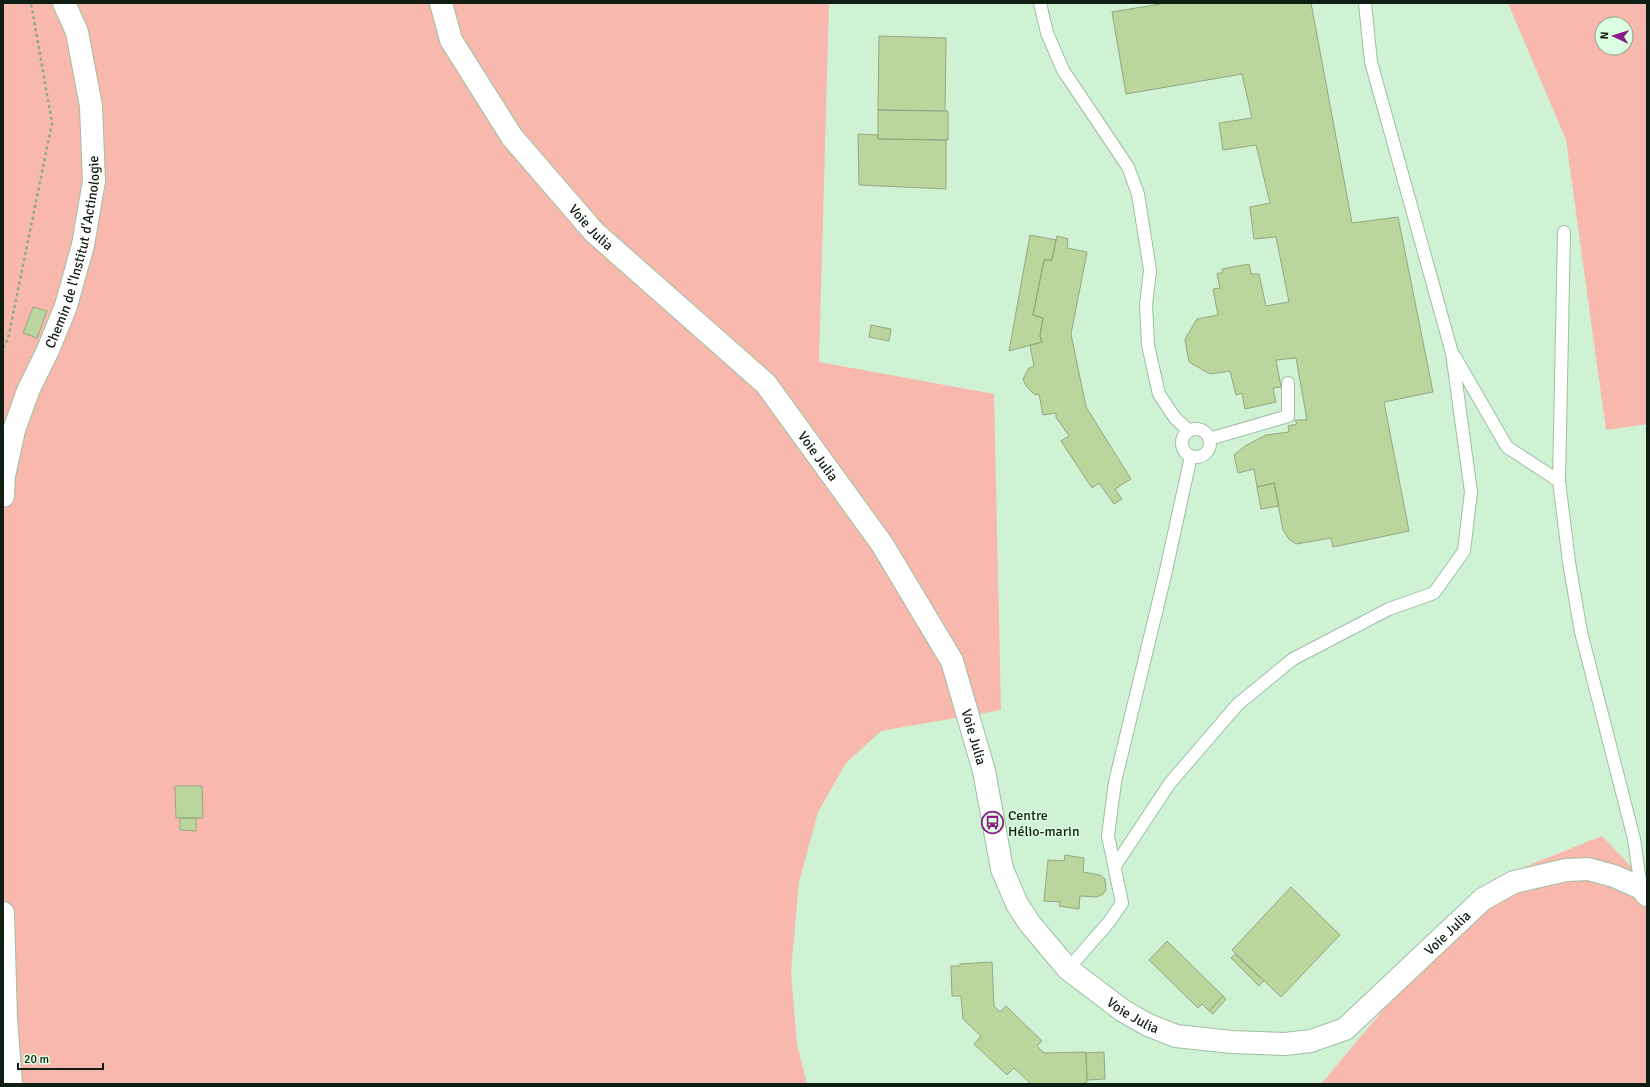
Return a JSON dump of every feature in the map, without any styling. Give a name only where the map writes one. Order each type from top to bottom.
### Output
[{"type":"street","name":"Chemin de l'Institut d'Actinologie","points":[[3,496],[4,476],[14,430],[28,391],[48,350],[66,306],[83,244],[94,181],[91,106],[77,32],[64,3]]},
{"type":"street","name":"Voie Julia","points":[[441,3],[451,40],[512,137],[594,232],[766,384],[882,544],[952,661],[984,771],[1002,869],[1017,904],[1030,924],[1068,969],[1122,1010],[1148,1025],[1176,1036],[1232,1042],[1285,1044],[1311,1041],[1345,1029],[1483,899],[1514,882],[1566,870],[1588,869],[1614,876],[1644,892]]},
{"type":"street","points":[[3,913],[6,1018],[11,1084]]},
{"type":"lane","points":[[1040,3],[1046,33],[1063,70],[1128,167],[1138,194],[1150,270],[1146,305],[1148,345],[1159,394],[1175,418],[1188,430]]},
{"type":"lane","points":[[1115,866],[1170,784],[1238,704],[1293,659],[1389,609],[1434,593],[1464,551],[1471,492],[1452,353],[1371,62],[1366,3]]},
{"type":"lane","points":[[1564,232],[1559,481],[1569,562],[1581,632],[1634,839],[1644,892]]},
{"type":"lane","points":[[1452,353],[1507,447],[1559,481]]},
{"type":"lane","points":[[1209,439],[1288,416],[1288,382]]},
{"type":"lane","points":[[1197,428],[1208,436],[1209,439],[1210,445],[1206,453],[1198,457],[1190,456],[1185,452],[1182,443],[1184,434],[1188,430],[1197,428]]},
{"type":"lane","points":[[1068,969],[1109,922],[1122,902],[1108,836],[1115,782],[1165,575],[1190,456]]},
{"type":"path","points":[[3,348],[8,339],[52,123],[31,3]]},
{"type":"shaded area","points":[[3,3],[833,3],[829,4],[819,362],[994,394],[1001,710],[881,731],[846,763],[818,812],[799,882],[791,972],[797,1044],[807,1084],[3,1084]]},
{"type":"shaded area","points":[[1508,3],[1647,3],[1647,424],[1606,430],[1566,140]]},
{"type":"shaded area","points":[[1602,836],[1647,883],[1647,1084],[1321,1084],[1492,880]]},
{"type":"building","points":[[1166,3],[1311,3],[1352,223],[1398,217],[1433,392],[1384,402],[1409,531],[1333,547],[1331,538],[1296,544],[1289,539],[1283,530],[1274,483],[1257,487],[1254,469],[1238,473],[1234,455],[1245,446],[1266,435],[1289,432],[1288,426],[1297,424],[1295,420],[1307,420],[1296,358],[1276,360],[1281,387],[1273,388],[1276,402],[1245,409],[1242,393],[1236,395],[1230,371],[1210,374],[1189,362],[1185,339],[1197,319],[1218,315],[1213,289],[1220,288],[1217,274],[1223,272],[1222,269],[1249,264],[1251,274],[1259,274],[1266,306],[1289,302],[1276,237],[1254,239],[1250,207],[1270,203],[1256,145],[1223,150],[1219,123],[1252,118],[1242,74],[1126,94],[1112,12]]},
{"type":"building","points":[[879,36],[946,38],[945,111],[878,110]]},
{"type":"building","points":[[878,110],[948,111],[948,140],[878,139]]},
{"type":"building","points":[[858,134],[878,135],[878,139],[946,140],[946,189],[859,185]]},
{"type":"building","points":[[1030,235],[1056,240],[1052,260],[1044,260],[1033,315],[1043,318],[1040,336],[1042,342],[1009,351]]},
{"type":"building","points":[[1057,236],[1068,239],[1067,248],[1087,252],[1071,334],[1086,407],[1131,479],[1115,489],[1122,499],[1114,504],[1099,483],[1092,488],[1061,441],[1069,436],[1056,417],[1056,413],[1043,415],[1039,394],[1035,395],[1026,386],[1023,379],[1029,368],[1034,366],[1030,345],[1042,342],[1040,336],[1043,318],[1033,315],[1044,260],[1052,260]]},
{"type":"building","points":[[33,307],[47,311],[37,338],[23,333]]},
{"type":"building","points":[[871,325],[891,329],[889,341],[869,337]]},
{"type":"building","points":[[1274,483],[1279,506],[1261,509],[1257,487]]},
{"type":"building","points":[[175,786],[202,786],[203,818],[176,818]]},
{"type":"building","points":[[180,818],[196,818],[196,831],[180,830]]},
{"type":"building","points":[[1065,855],[1084,858],[1083,872],[1100,875],[1105,879],[1106,890],[1103,894],[1097,897],[1080,896],[1079,909],[1059,906],[1060,902],[1044,901],[1048,860],[1064,861]]},
{"type":"building","points":[[1291,887],[1340,935],[1281,997],[1232,950]]},
{"type":"building","points":[[1167,941],[1223,996],[1209,1011],[1202,1004],[1198,1008],[1149,960]]},
{"type":"building","points":[[1235,954],[1264,981],[1259,986],[1231,958]]},
{"type":"building","points":[[992,962],[994,1006],[1000,1012],[1006,1006],[1042,1041],[1037,1046],[1044,1053],[1086,1052],[1087,1082],[1084,1084],[1031,1084],[1014,1068],[1007,1075],[974,1044],[981,1036],[963,1019],[961,996],[952,996],[951,966]]},
{"type":"building","points":[[1223,996],[1226,999],[1213,1014],[1209,1011]]},
{"type":"building","points":[[1104,1052],[1105,1079],[1087,1080],[1086,1053]]},
{"type":"place","name":"Centre Hélio-marin","points":[[993,823]]}]
